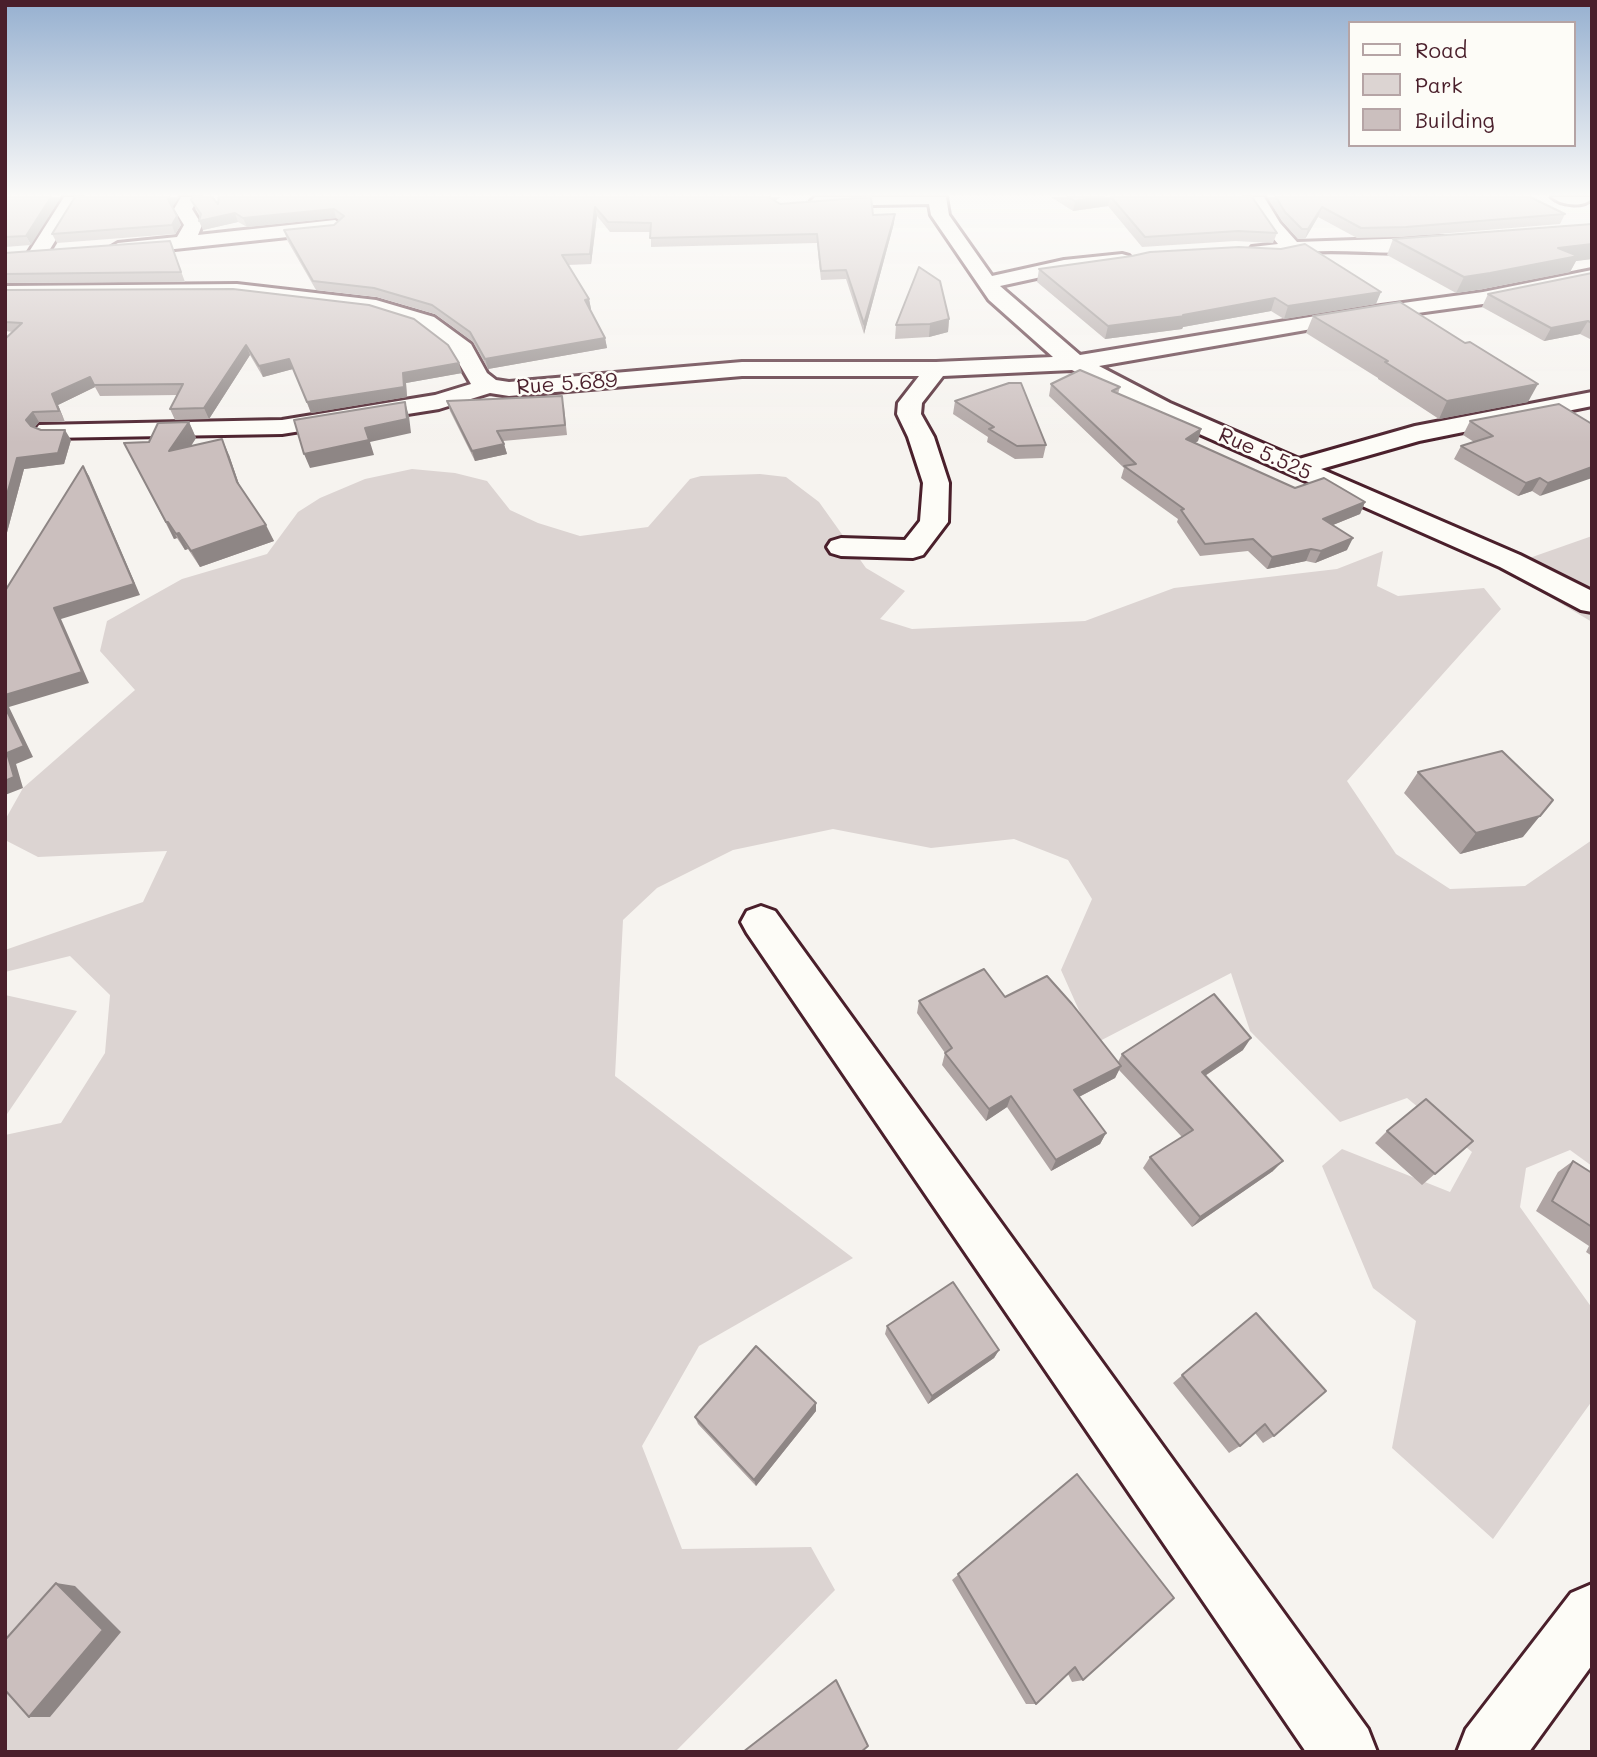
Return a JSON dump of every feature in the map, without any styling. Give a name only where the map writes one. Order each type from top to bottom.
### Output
[{"type":"street","name":"Rue 5.525","points":[[984,279],[996,296],[1076,363],[1161,408],[1510,561],[1592,603]]},
{"type":"street","points":[[987,283],[1005,279]]},
{"type":"street","name":"Rue 5.689","points":[[5,292],[237,290],[376,306],[426,322],[463,349],[477,377],[489,386],[520,388],[741,369],[936,369],[1076,363],[1339,318],[1483,298],[1575,279]]},
{"type":"street","points":[[841,547],[913,549],[934,522],[936,482],[921,437],[909,414],[910,403],[936,369]]},
{"type":"street","points":[[48,430],[282,427],[439,402],[489,386]]},
{"type":"street","points":[[1295,467],[1415,434],[1592,399]]},
{"type":"street","points":[[761,922],[1345,1752]]},
{"type":"street","points":[[1489,1752],[1592,1614]]},
{"type":"green space","points":[[412,469],[455,473],[487,481],[510,510],[538,523],[580,536],[648,527],[690,479],[701,476],[760,474],[786,477],[819,502],[866,568],[905,591],[880,619],[912,629],[1085,621],[1174,588],[1337,569],[1383,551],[1377,586],[1398,596],[1484,588],[1501,609],[1347,781],[1396,854],[1450,889],[1525,886],[1592,840],[1592,1166],[1570,1150],[1526,1168],[1520,1207],[1592,1308],[1592,1401],[1493,1539],[1392,1448],[1416,1321],[1373,1288],[1322,1166],[1342,1149],[1450,1192],[1472,1152],[1407,1098],[1340,1122],[1250,1031],[1231,973],[1094,1044],[1061,970],[1092,899],[1068,860],[1014,839],[931,848],[833,829],[733,850],[657,888],[623,920],[615,1076],[853,1258],[699,1346],[642,1446],[682,1549],[811,1547],[835,1590],[675,1752],[5,1752],[5,1135],[61,1123],[105,1053],[110,995],[70,956],[5,972],[5,950],[143,902],[167,851],[38,857],[5,840],[5,820],[23,788],[135,690],[100,651],[107,621],[182,579],[267,554],[298,512],[320,498],[365,479]]},
{"type":"green space","points":[[1592,536],[1592,622],[1501,568]]},
{"type":"green space","points":[[5,995],[77,1011],[5,1117]]},
{"type":"building","points":[[312,279],[577,279],[589,299],[585,300],[605,338],[485,359],[470,332],[432,305],[374,288]]},
{"type":"building","points":[[849,279],[877,279],[864,324]]},
{"type":"building","points":[[914,279],[940,281],[949,319],[930,324],[896,325]]},
{"type":"building","points":[[1051,279],[1360,279],[1381,292],[1288,306],[1275,298],[1183,315],[1185,316],[1108,326]]},
{"type":"building","points":[[1562,279],[1592,279],[1592,323],[1588,321],[1551,328],[1488,294]]},
{"type":"building","points":[[233,289],[369,305],[414,319],[448,345],[459,363],[403,373],[404,387],[307,402],[289,359],[259,366],[246,345],[204,408],[170,409],[183,384],[94,385],[90,377],[52,394],[59,411],[33,412],[26,420],[31,426],[41,430],[65,430],[58,453],[17,458],[5,502],[5,339],[22,323],[5,322],[5,290]]},
{"type":"building","points":[[1400,302],[1538,384],[1447,401],[1385,362],[1388,361],[1313,316]]},
{"type":"building","points":[[1080,370],[1120,387],[1112,391],[1201,429],[1186,439],[1295,488],[1324,478],[1365,502],[1323,519],[1353,538],[1321,551],[1311,549],[1272,557],[1253,539],[1205,544],[1181,510],[1184,509],[1124,466],[1136,464],[1051,384]]},
{"type":"building","points":[[1009,383],[1021,383],[1046,445],[1017,446],[989,429],[994,427],[955,401]]},
{"type":"building","points":[[562,396],[565,425],[497,431],[504,444],[472,451],[447,401]]},
{"type":"building","points":[[405,402],[407,419],[365,428],[369,440],[304,454],[294,420]]},
{"type":"building","points":[[1559,404],[1592,424],[1592,467],[1548,483],[1540,478],[1526,483],[1461,446],[1493,436],[1470,421]]},
{"type":"building","points":[[189,422],[169,451],[222,439],[237,482],[266,525],[191,551],[179,533],[176,534],[166,522],[124,443],[149,442],[158,423]]},
{"type":"building","points":[[83,466],[134,584],[54,608],[82,672],[5,695],[5,591]]},
{"type":"building","points":[[5,707],[24,746],[7,753],[14,777],[5,781]]},
{"type":"building","points":[[1502,751],[1553,800],[1540,816],[1476,833],[1418,772]]},
{"type":"building","points":[[984,969],[1005,997],[1047,976],[1121,1066],[1074,1090],[1106,1133],[1056,1160],[1011,1096],[989,1109],[945,1053],[952,1048],[919,1001]]},
{"type":"building","points":[[1214,994],[1251,1038],[1202,1072],[1283,1161],[1200,1217],[1150,1157],[1193,1130],[1122,1054]]},
{"type":"building","points":[[1426,1099],[1473,1141],[1435,1174],[1387,1131]]},
{"type":"building","points":[[1573,1161],[1592,1173],[1592,1227],[1552,1201]]},
{"type":"building","points":[[953,1282],[999,1350],[932,1396],[887,1326]]},
{"type":"building","points":[[1256,1313],[1326,1391],[1274,1436],[1265,1424],[1240,1446],[1182,1375]]},
{"type":"building","points":[[756,1346],[816,1403],[754,1480],[695,1417]]},
{"type":"building","points":[[1077,1474],[1174,1598],[1083,1680],[1075,1667],[1036,1704],[958,1574]]},
{"type":"building","points":[[56,1583],[103,1630],[29,1717],[5,1690],[5,1640]]},
{"type":"building","points":[[836,1680],[868,1746],[861,1752],[743,1752]]}]
